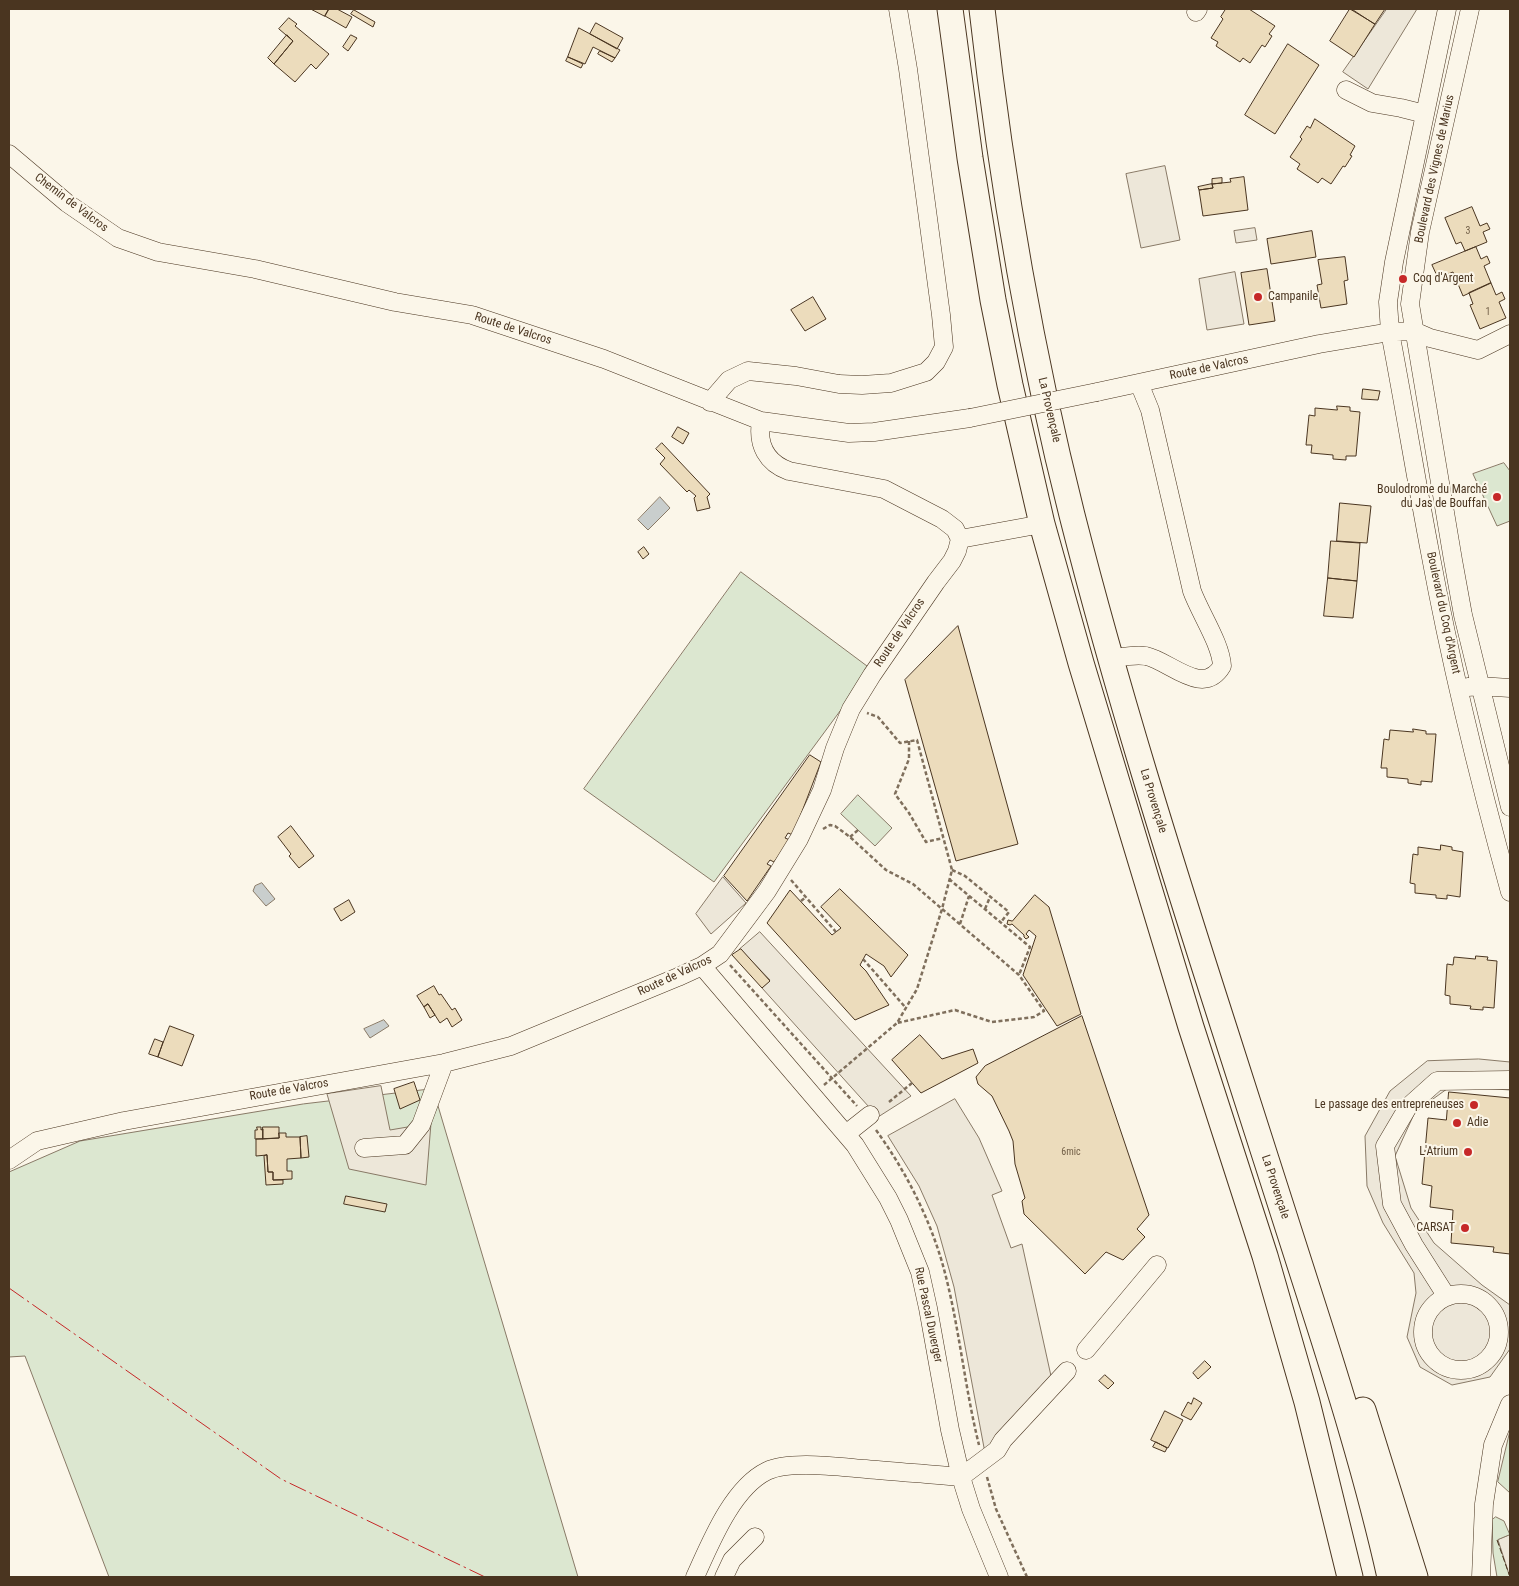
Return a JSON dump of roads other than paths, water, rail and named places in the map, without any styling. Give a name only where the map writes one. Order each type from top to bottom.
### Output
[{"type":"highway","points":[[950,9],[970,158],[993,300],[1010,385],[1042,524],[1081,663],[1191,1027],[1265,1256],[1307,1402],[1350,1577]]},
{"type":"highway","name":"La Provençale","points":[[982,9],[1002,159],[1032,337],[1071,511],[1129,724],[1223,1026],[1343,1399],[1367,1480],[1390,1577]]},
{"type":"highway","points":[[1129,724],[1306,1235],[1374,1442],[1415,1577]]},
{"type":"street","points":[[710,402],[730,380],[748,371],[796,376],[839,384],[891,383],[926,372],[936,362],[944,347],[911,89],[898,9]]},
{"type":"street","name":"Boulevard des Vignes de Marius","points":[[1390,332],[1388,302],[1400,229],[1447,9]]},
{"type":"street","name":"Boulevard des Vignes de Marius","points":[[1414,331],[1410,304],[1420,232],[1470,9]]},
{"type":"street","points":[[1346,90],[1372,103],[1425,114]]},
{"type":"street","name":"Chemin de Valcros","points":[[9,154],[67,203],[118,238],[158,252],[255,269]]},
{"type":"street","name":"Route de Valcros","points":[[255,269],[395,302],[472,315],[604,359],[761,421],[849,433],[874,432],[970,418],[1319,344],[1390,332],[1414,331]]},
{"type":"street","points":[[1414,331],[1430,338],[1478,350],[1510,334]]},
{"type":"street","name":"Boulevard du Coq d'Argent","points":[[1414,331],[1453,560],[1480,686],[1510,807]]},
{"type":"street","name":"Boulevard du Coq d'Argent","points":[[1390,332],[1430,552],[1459,688],[1479,776],[1510,892]]},
{"type":"street","points":[[1110,659],[1134,655],[1145,656],[1166,664],[1194,679],[1202,680],[1216,675],[1222,666],[1218,649],[1192,591],[1150,410],[1139,383]]},
{"type":"street","points":[[761,421],[759,433],[765,452],[772,463],[779,468],[884,489],[942,519],[955,529],[960,539],[1042,524]]},
{"type":"street","name":"Route de Valcros","points":[[9,1160],[37,1141],[115,1123],[276,1092],[444,1063],[510,1046],[702,966],[720,954],[730,928],[767,891],[799,839],[822,790],[835,748],[851,709],[911,617],[952,561],[958,551],[960,539]]},
{"type":"street","points":[[1459,688],[1480,686],[1510,688]]},
{"type":"street","name":"Rue Pascal Duverger","points":[[702,966],[855,1145],[888,1198],[909,1240],[920,1272],[928,1308],[950,1430],[961,1477],[999,1577]]},
{"type":"street","points":[[364,1148],[405,1145],[421,1125],[444,1063]]},
{"type":"street","points":[[1447,1297],[1392,1204],[1385,1146],[1408,1107],[1437,1081],[1510,1080]]},
{"type":"street","points":[[846,1134],[870,1115]]},
{"type":"street","points":[[1086,1350],[1157,1265]]},
{"type":"street","points":[[1471,1296],[1482,1300],[1503,1321],[1499,1330],[1498,1343],[1492,1355],[1483,1364],[1466,1370],[1447,1368],[1436,1361],[1428,1351],[1424,1338],[1424,1326],[1428,1314],[1447,1297],[1471,1296]]},
{"type":"street","points":[[695,1577],[713,1538],[734,1503],[751,1481],[768,1470],[804,1465],[961,1477],[997,1450],[1003,1440],[1067,1371]]},
{"type":"street","points":[[1482,1577],[1484,1504],[1493,1445],[1510,1404]]},
{"type":"street","points":[[724,1577],[732,1560],[755,1538]]},
{"type":"place","name":"Coq d'Argent","points":[[1403,279]]},
{"type":"place","name":"Campanile","points":[[1258,297]]},
{"type":"place","name":"Boulodrome du Marché du Jas de Bouffan","points":[[1497,497]]},
{"type":"place","name":"Le passage des entrepreneuses","points":[[1474,1105]]},
{"type":"place","name":"Adie","points":[[1457,1123]]},
{"type":"place","name":"L'Atrium","points":[[1468,1152]]},
{"type":"place","name":"CARSAT","points":[[1465,1228]]}]
